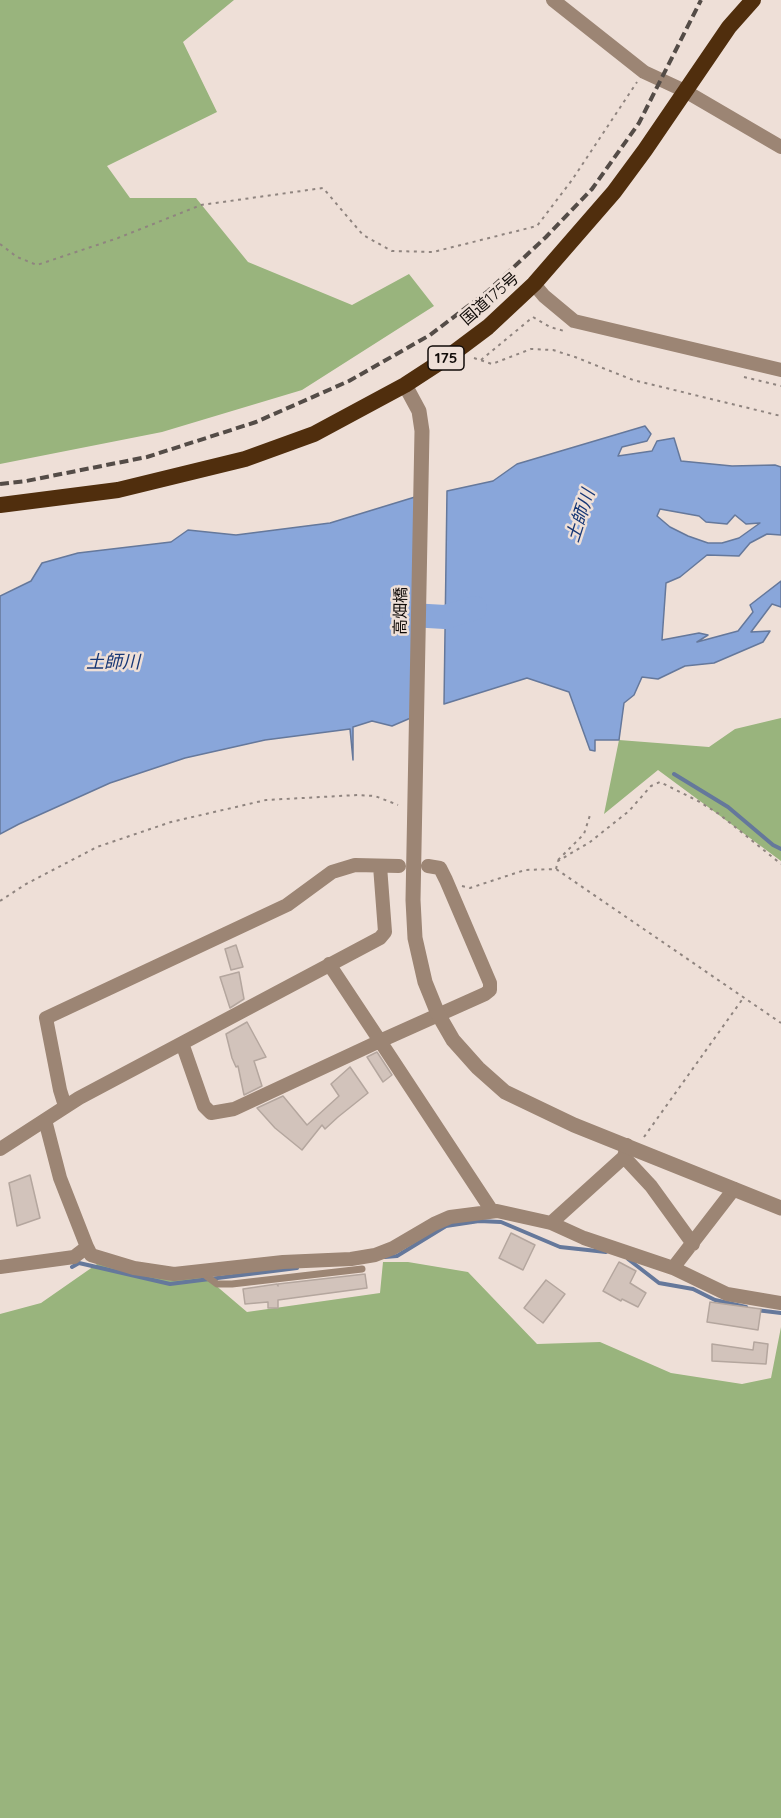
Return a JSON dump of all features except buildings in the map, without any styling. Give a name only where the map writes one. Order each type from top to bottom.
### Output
[{"type":"highway","name":"国道175号","points":[[0,505],[118,490],[245,459],[314,434],[405,386],[488,327],[534,284],[614,192],[729,27],[753,0]]},
{"type":"street","points":[[553,0],[644,72],[685,91],[781,147]]},
{"type":"street","points":[[534,284],[544,297],[574,321],[781,370]]},
{"type":"street","name":"高畑橋","points":[[405,386],[419,411],[422,431],[413,900],[415,938],[425,982],[438,1014],[453,1040],[478,1068],[506,1092],[574,1125],[781,1208]]},
{"type":"street","points":[[65,1106],[46,1018],[287,905],[332,872],[355,865],[399,866]]},
{"type":"street","points":[[0,1149],[65,1106],[380,938],[385,932],[380,866]]},
{"type":"street","points":[[182,1042],[204,1106],[211,1113],[234,1109],[485,994],[490,990],[490,983],[446,880],[440,867],[428,866]]},
{"type":"street","points":[[329,964],[492,1211]]},
{"type":"street","points":[[45,1120],[60,1178],[91,1255],[134,1268],[174,1274],[283,1262],[351,1259],[375,1255],[393,1248],[450,1217],[492,1211],[551,1223],[584,1238],[673,1268],[727,1294],[781,1303]]},
{"type":"street","points":[[551,1223],[630,1148],[651,1186],[693,1244]]},
{"type":"street","points":[[673,1268],[734,1189]]},
{"type":"street","points":[[0,1267],[74,1257],[87,1247]]},
{"type":"lane","points":[[199,1271],[217,1284],[232,1284],[362,1269]]},
{"type":"path","points":[[0,244],[16,257],[37,265],[118,238],[201,206],[323,188],[363,235],[392,251],[432,252],[537,226],[572,180],[644,72]]},
{"type":"path","points":[[481,360],[533,317],[550,327],[568,333]]},
{"type":"path","points":[[468,356],[492,364],[531,349],[553,350],[633,380],[781,416]]},
{"type":"path","points":[[738,375],[781,386]]},
{"type":"path","points":[[558,861],[590,842],[629,811],[651,786],[660,782],[719,814],[781,864]]},
{"type":"path","points":[[0,901],[26,884],[97,848],[182,819],[266,800],[358,795],[375,796],[398,805]]},
{"type":"path","points":[[556,869],[558,861],[584,834],[591,812]]},
{"type":"path","points":[[446,880],[470,888],[525,870],[556,869],[781,1023]]},
{"type":"path","points":[[630,1148],[744,997]]},
{"type":"green space","points":[[0,0],[234,0],[183,42],[217,112],[107,166],[130,198],[196,198],[248,262],[352,305],[409,274],[434,306],[302,390],[162,432],[0,464]]},
{"type":"green space","points":[[781,718],[781,861],[658,770],[604,814],[619,740],[709,747],[735,729]]},
{"type":"green space","points":[[383,1262],[408,1262],[468,1272],[537,1344],[600,1342],[671,1373],[742,1384],[771,1378],[781,1327],[781,1818],[0,1818],[0,1314],[41,1303],[97,1264],[200,1272],[247,1312],[380,1293]]},
{"type":"water","points":[[645,426],[651,434],[647,441],[622,447],[618,456],[652,451],[657,441],[674,438],[681,461],[732,466],[775,465],[781,467],[781,535],[767,534],[750,543],[739,556],[707,555],[680,577],[666,583],[662,640],[699,633],[708,635],[697,642],[738,631],[753,612],[750,605],[781,581],[781,607],[772,604],[751,632],[770,631],[763,642],[714,663],[685,666],[658,679],[642,677],[634,695],[624,703],[619,740],[595,740],[595,751],[590,750],[569,692],[527,678],[444,704],[447,491],[493,481],[517,464]],"holes":[[[660,509],[699,516],[706,522],[727,524],[735,515],[746,524],[760,523],[739,538],[722,543],[708,543],[670,527],[657,516]]]},
{"type":"water","name":"土師川","points":[[415,497],[413,717],[392,726],[372,721],[353,727],[353,760],[350,729],[265,740],[185,758],[110,783],[0,834],[0,596],[31,581],[42,563],[78,553],[171,542],[188,530],[236,535],[330,523]]},
{"type":"waterway","name":"土師川","points":[[394,614],[445,617],[475,608]]},
{"type":"waterway","points":[[674,774],[728,807],[773,845],[781,849]]},
{"type":"waterway","points":[[385,1257],[397,1256],[446,1226],[479,1221],[501,1222],[560,1247],[606,1252]]},
{"type":"waterway","points":[[628,1259],[659,1283],[693,1289],[715,1300],[746,1307]]},
{"type":"waterway","points":[[72,1267],[79,1263],[170,1284],[297,1268]]},
{"type":"waterway","points":[[756,1310],[781,1313]]},
{"type":"railway","points":[[0,484],[147,457],[256,422],[349,381],[430,335],[488,291],[546,237],[592,189],[639,123],[701,0]]}]
